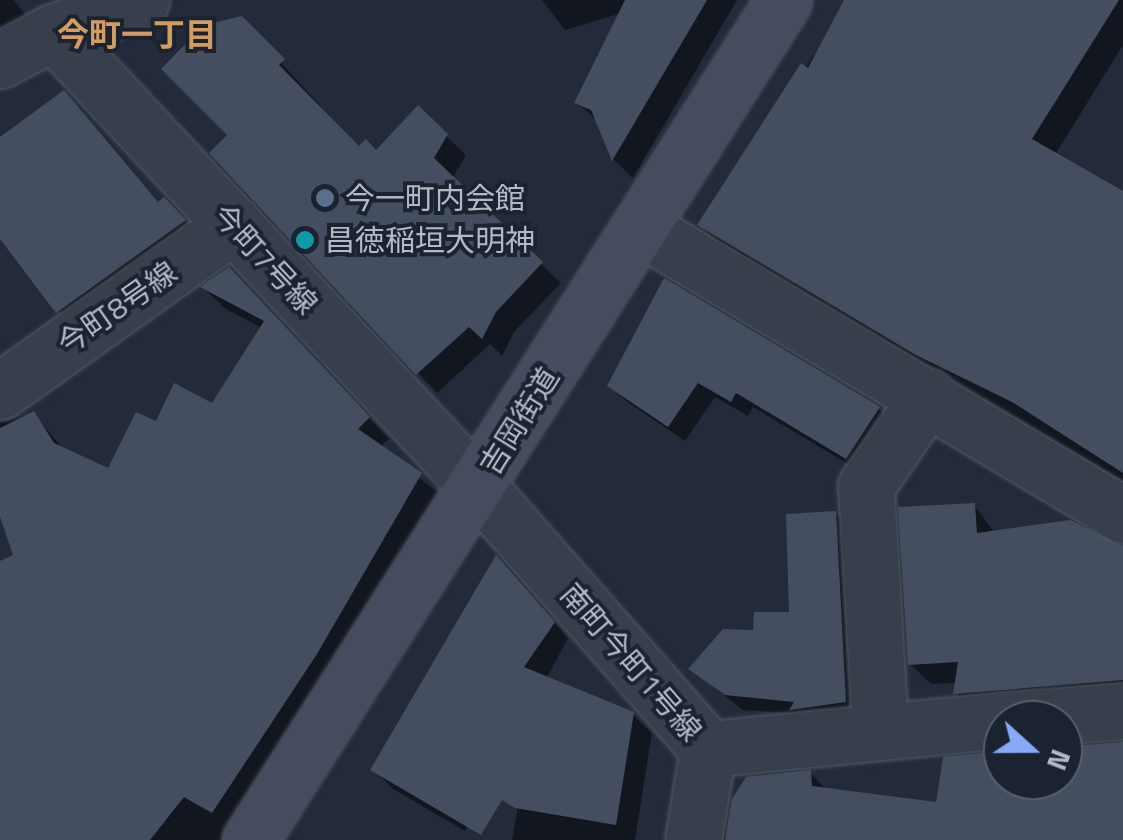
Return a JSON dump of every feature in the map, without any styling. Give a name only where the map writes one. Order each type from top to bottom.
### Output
[{"type":"street","points":[[0,60],[53,32],[142,0]]},
{"type":"street","name":"吉岡街道","points":[[250,840],[478,487],[784,0]]},
{"type":"street","name":"今町7号線","points":[[53,32],[478,487]]},
{"type":"street","name":"今町8号線","points":[[0,390],[234,225]]},
{"type":"street","points":[[641,228],[1123,515]]},
{"type":"street","points":[[880,730],[866,486],[928,396]]},
{"type":"street","name":"南町今町1号線","points":[[478,487],[708,750],[983,722]]},
{"type":"street","name":"南町今町1号線","points":[[1083,714],[1123,711]]},
{"type":"street","points":[[693,840],[708,750]]},
{"type":"building","points":[[625,0],[707,0],[612,161],[591,110],[574,103]]},
{"type":"building","points":[[844,0],[1119,0],[1032,139],[1123,191],[1123,473],[1012,402],[916,355],[697,225],[801,63],[808,68]]},
{"type":"building","points":[[242,16],[285,59],[279,65],[359,146],[366,139],[376,150],[418,105],[448,134],[434,158],[543,262],[496,312],[482,339],[469,327],[416,375],[209,153],[227,135],[161,69],[204,25]]},
{"type":"building","points":[[64,90],[158,202],[164,197],[186,220],[56,313],[0,239],[0,137]]},
{"type":"building","points":[[229,267],[370,417],[358,429],[422,473],[317,654],[212,813],[184,797],[150,840],[0,840],[0,561],[13,555],[0,517],[0,428],[34,411],[54,443],[108,468],[136,412],[156,421],[174,383],[212,403],[264,321],[200,287]]},
{"type":"building","points":[[664,278],[880,407],[846,459],[736,393],[731,402],[698,383],[668,427],[607,386]]},
{"type":"building","points":[[975,503],[977,533],[1070,520],[1123,546],[1123,680],[953,694],[958,662],[908,665],[898,507]]},
{"type":"building","points":[[836,511],[846,702],[789,710],[794,702],[725,695],[688,669],[723,629],[753,630],[754,612],[789,612],[786,514]]},
{"type":"building","points":[[496,555],[555,622],[524,667],[634,712],[616,825],[515,808],[502,800],[481,835],[370,770]]},
{"type":"building","points":[[1123,742],[1123,840],[725,840],[732,799],[746,777],[811,770],[812,786],[936,802],[943,757],[983,753],[983,800],[1083,800],[1083,745]]},
{"type":"place","name":"今一町内会館","points":[[325,198]]},
{"type":"place","name":"昌徳稲垣大明神","points":[[305,240]]},
{"type":"district","name":"今町一丁目","points":[[137,34]]}]
